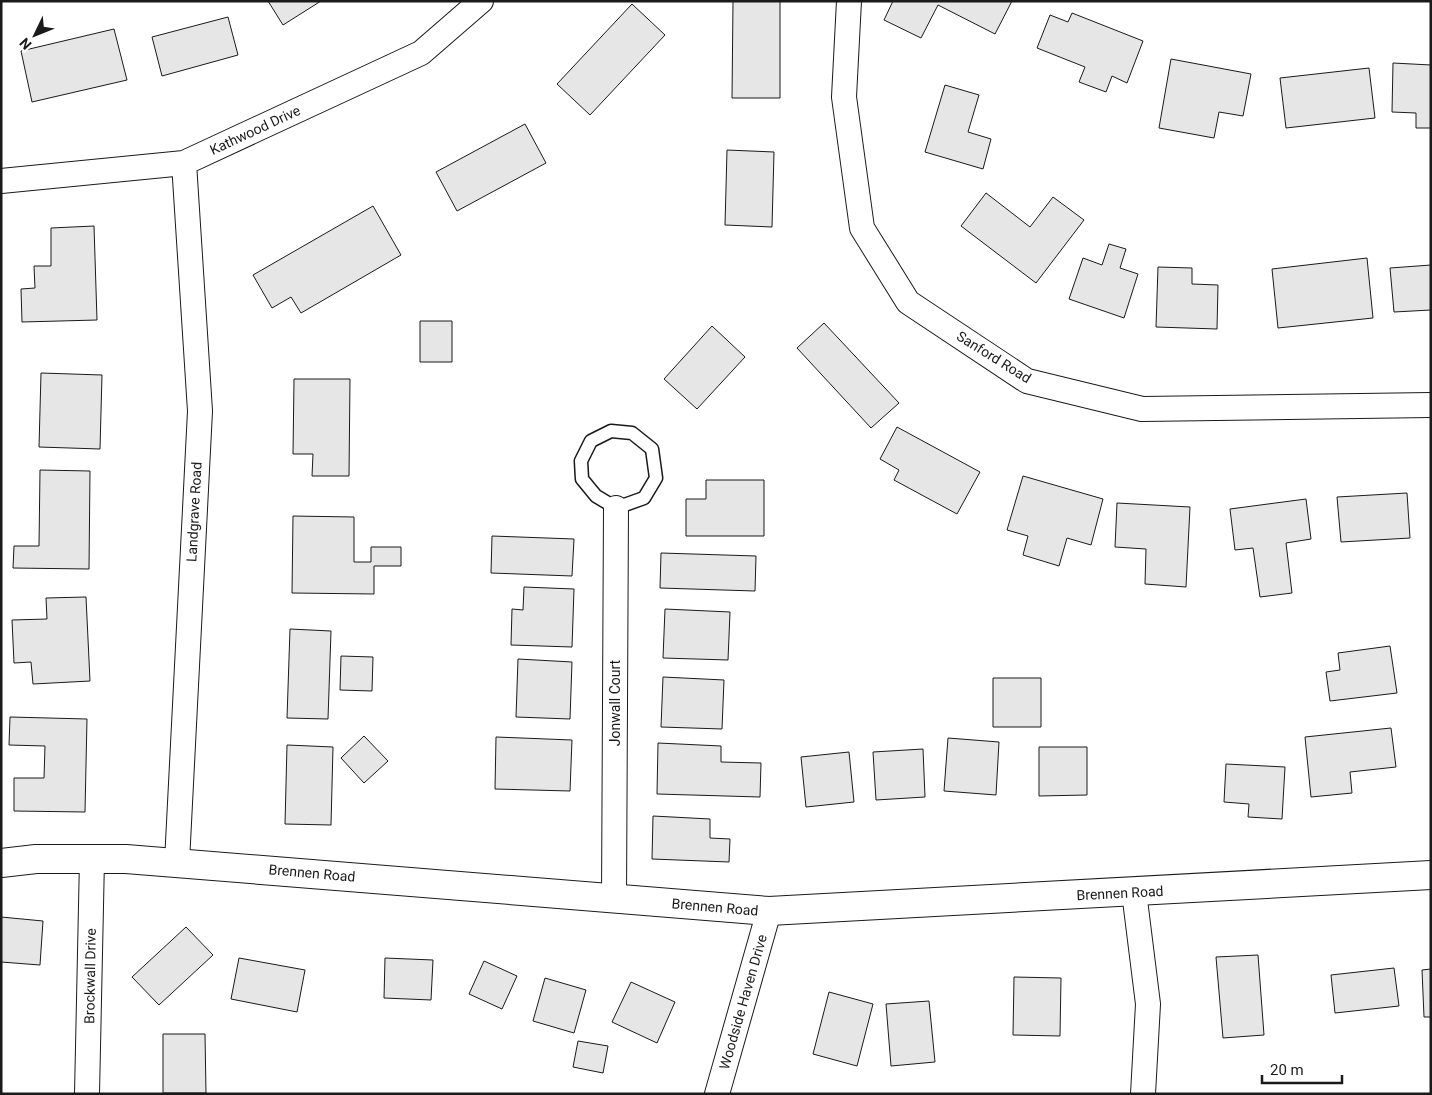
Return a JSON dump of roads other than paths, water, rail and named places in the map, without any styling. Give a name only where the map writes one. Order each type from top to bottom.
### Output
[{"type":"street","name":"Kathwood Drive","points":[[1,181],[184,163],[421,52],[481,1]]},
{"type":"street","name":"Sanford Road","points":[[849,1],[844,97],[862,228],[908,302],[1027,381],[1142,409],[1431,406]]},
{"type":"street","name":"Landgrave Road","points":[[177,862],[200,411],[184,163]]},
{"type":"street","name":"Jonwall Court","points":[[614,898],[616,508]]},
{"type":"street","name":"Brennen Road","points":[[1,863],[36,859],[126,858],[768,911],[1431,875]]},
{"type":"street","name":"Brockwall Drive","points":[[88,1094],[92,859]]},
{"type":"street","points":[[1134,892],[1148,1004],[1143,1094]]},
{"type":"street","name":"Woodside Haven Drive","points":[[718,1094],[768,911]]},
{"type":"lane","points":[[611,431],[632,433],[652,449],[656,478],[644,498],[616,508],[596,496],[582,479],[581,461],[591,441],[611,431]]}]
